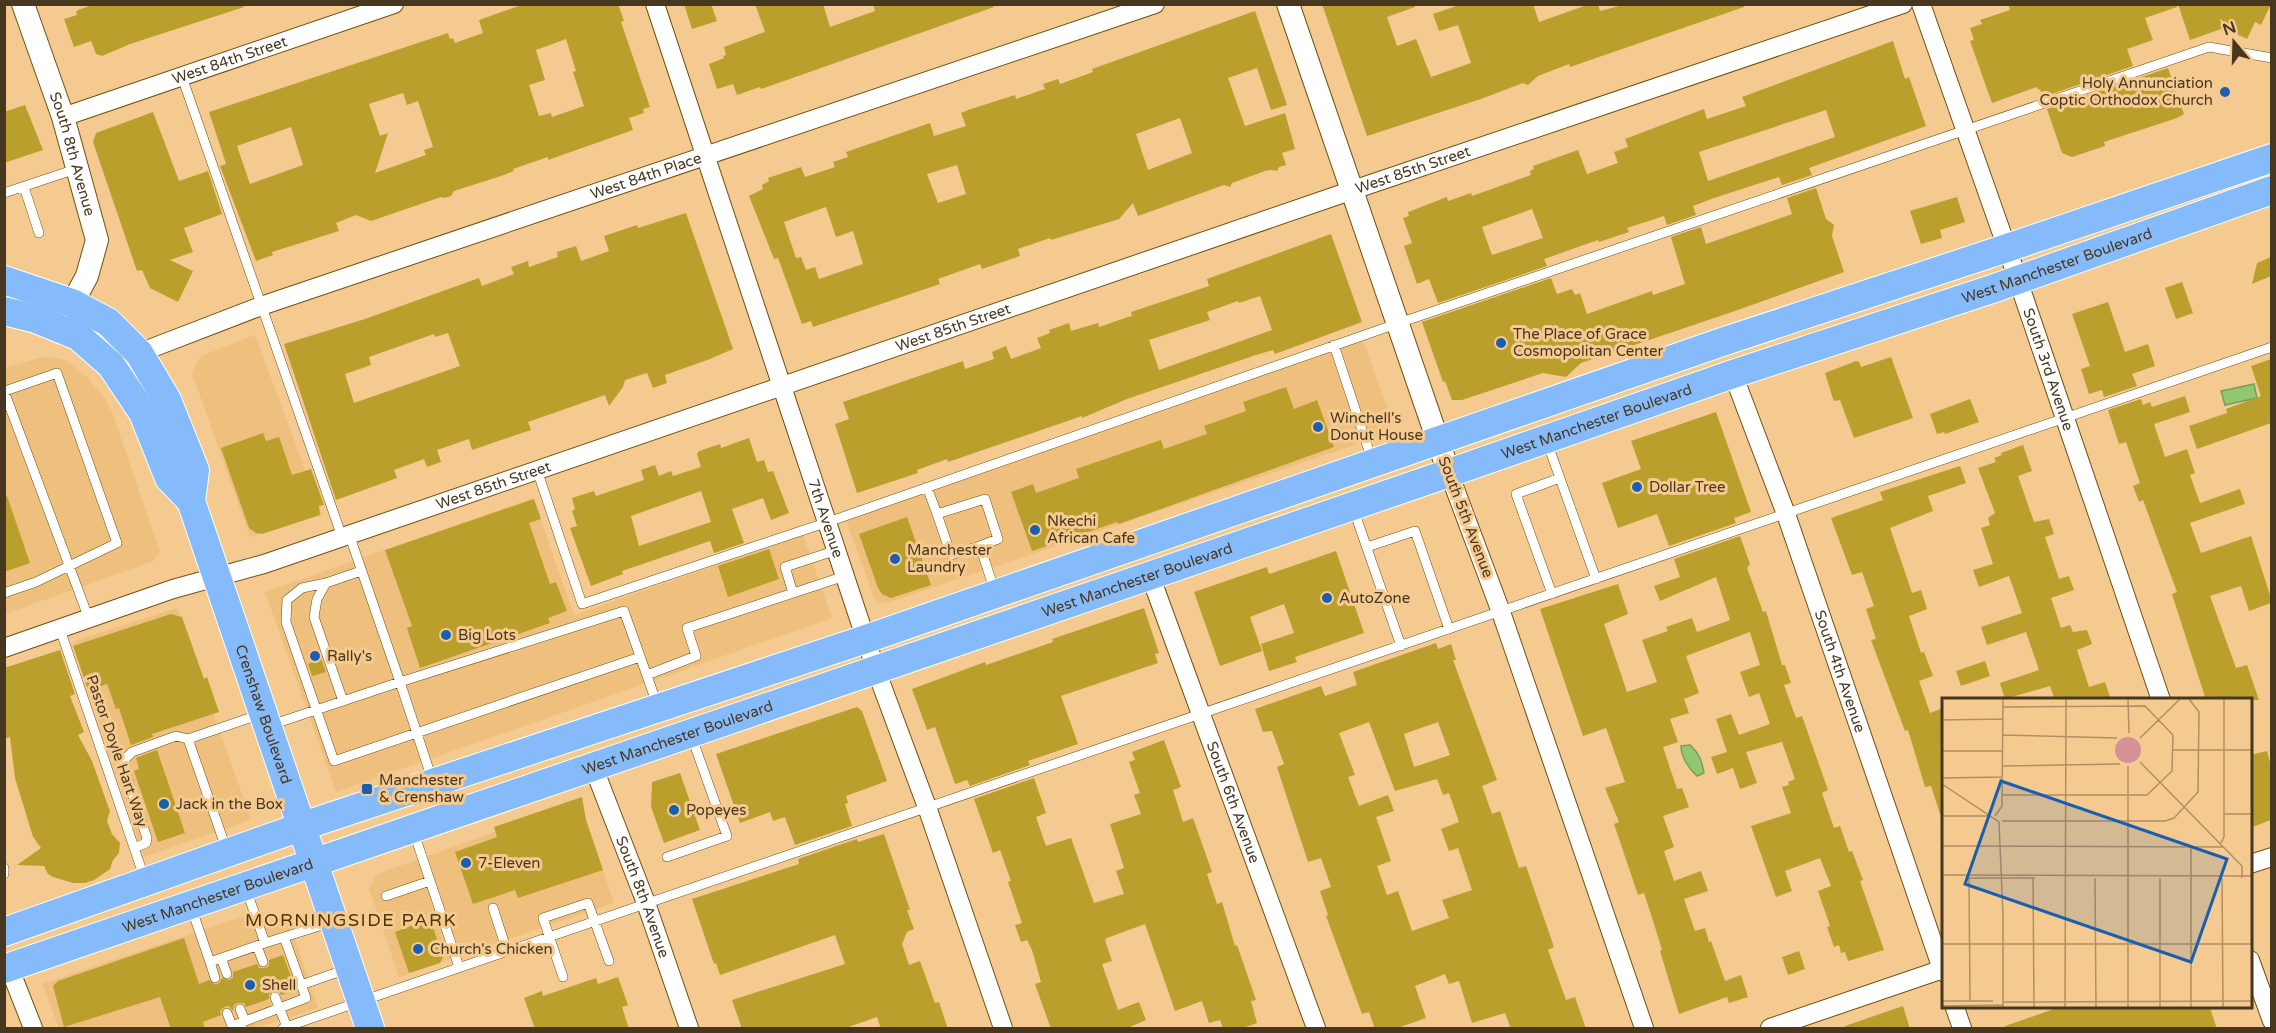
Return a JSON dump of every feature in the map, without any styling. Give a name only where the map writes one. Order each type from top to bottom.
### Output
[{"type":"main road","points":[[7,929],[303,826],[866,639],[1711,346],[2271,158]]},
{"type":"main road","name":"West Manchester Boulevard","points":[[7,968],[1733,374],[2017,280],[2271,190]]},
{"type":"main road","name":"Crenshaw Boulevard","points":[[4,280],[66,315],[78,336],[111,365],[143,413],[169,478],[191,501],[267,719],[370,1029]]},
{"type":"main road","name":"Crenshaw Boulevard","points":[[4,311],[66,315],[108,322],[139,353],[167,400],[195,470],[191,501]]},
{"type":"street","name":"South 8th Avenue","points":[[23,4],[63,117],[97,240],[87,276],[66,315]]},
{"type":"street","name":"West 84th Street","points":[[63,117],[394,4]]},
{"type":"street","name":"7th Avenue","points":[[655,4],[876,670],[927,807],[1003,1029]]},
{"type":"street","name":"West 84th Place","points":[[139,353],[261,306],[1155,4]]},
{"type":"street","name":"South 5th Avenue","points":[[1288,4],[1399,323],[1437,441],[1501,612],[1644,1029]]},
{"type":"street","name":"West 85th Street","points":[[4,648],[173,590],[346,536],[1353,190],[1903,4]]},
{"type":"street","name":"South 3rd Avenue","points":[[1921,4],[2160,698]]},
{"type":"street","name":"South 4th Avenue","points":[[1733,374],[1786,514],[1942,967]]},
{"type":"street","name":"South 6th Avenue","points":[[1150,574],[1316,1029]]},
{"type":"street","name":"South 8th Avenue","points":[[593,766],[646,903],[689,1029]]},
{"type":"street","points":[[2252,863],[2271,857]]},
{"type":"street","points":[[2252,966],[2271,1021]]},
{"type":"street","points":[[7,968],[33,1029]]},
{"type":"street","points":[[1770,1029],[1942,970]]},
{"type":"street","points":[[1955,1009],[1962,1029]]},
{"type":"lane","points":[[537,470],[582,604],[828,522],[1334,345],[2209,47],[2271,58]]},
{"type":"lane","points":[[182,77],[261,306],[346,536],[362,571],[434,783]]},
{"type":"lane","points":[[4,194],[78,168]]},
{"type":"lane","points":[[24,187],[39,233]]},
{"type":"lane","points":[[1334,345],[1374,464]]},
{"type":"lane","points":[[275,997],[285,1028],[2271,347]]},
{"type":"lane","points":[[4,594],[36,582],[70,564],[117,543],[57,373],[5,391],[70,564],[89,619]]},
{"type":"lane","points":[[1546,439],[1596,579]]},
{"type":"lane","points":[[1552,594],[1516,494],[1560,478]]},
{"type":"lane","points":[[927,488],[951,555],[998,539],[985,499],[937,514]]},
{"type":"lane","points":[[1353,506],[1401,646]]},
{"type":"lane","points":[[1367,547],[1415,531],[1449,629]]},
{"type":"lane","points":[[980,546],[996,594]]},
{"type":"lane","points":[[793,593],[785,567],[837,550]]},
{"type":"lane","points":[[362,571],[302,588],[287,600],[286,622],[334,761],[640,657]]},
{"type":"lane","points":[[646,675],[696,656],[687,628],[845,576]]},
{"type":"lane","points":[[326,583],[317,599],[314,617],[343,701]]},
{"type":"lane","points":[[134,848],[146,843],[147,838],[123,766],[126,758],[132,752],[176,736],[188,739],[267,719],[315,710],[624,611],[659,708]]},
{"type":"lane","name":"Pastor Doyle Hart Way","points":[[60,629],[146,882]]},
{"type":"lane","points":[[667,857],[727,836],[690,733]]},
{"type":"lane","points":[[188,739],[227,853]]},
{"type":"lane","points":[[412,830],[459,967]]},
{"type":"lane","points":[[4,868],[4,874]]},
{"type":"lane","points":[[386,896],[430,881]]},
{"type":"lane","points":[[246,886],[261,944],[263,962]]},
{"type":"lane","points":[[563,977],[543,918],[577,906],[588,903],[609,961]]},
{"type":"lane","points":[[190,905],[215,978]]},
{"type":"lane","points":[[493,908],[507,951]]},
{"type":"lane","points":[[210,962],[334,921]]},
{"type":"lane","points":[[227,1013],[232,1026],[306,998],[284,937]]},
{"type":"lane","points":[[221,958],[227,974]]},
{"type":"lane","points":[[301,985],[350,969]]},
{"type":"lane","points":[[240,1009],[242,1024]]},
{"type":"shaded area","points":[[255,335],[322,515],[250,537],[192,373],[201,356]]},
{"type":"shaded area","points":[[1363,340],[1391,418],[1387,434],[887,603],[879,602],[874,598],[846,520]]},
{"type":"shaded area","points":[[46,356],[65,360],[87,377],[105,399],[112,412],[160,552],[153,561],[5,614],[4,368]]},
{"type":"shaded area","points":[[2254,384],[2257,398],[2225,405],[2221,391]]},
{"type":"shaded area","points":[[533,498],[574,615],[803,535],[832,618],[336,792],[265,592]]},
{"type":"shaded area","points":[[177,608],[251,820],[144,857],[72,642]]},
{"type":"shaded area","points":[[1690,745],[1698,754],[1704,773],[1697,776],[1686,762],[1681,750],[1681,746]]},
{"type":"shaded area","points":[[580,802],[614,903],[399,977],[369,888],[377,874]]},
{"type":"shaded area","points":[[259,911],[289,921],[318,1008],[257,1028],[59,1028],[42,984]]},
{"type":"building","points":[[95,4],[243,4],[244,7],[130,44],[102,56],[96,54],[91,41],[74,47],[64,19],[77,15],[78,10]]},
{"type":"building","points":[[524,4],[618,4],[624,21],[621,22],[650,107],[643,109],[644,113],[629,118],[633,130],[548,160],[548,157],[513,169],[514,171],[501,176],[454,191],[451,196],[441,197],[371,221],[356,215],[336,223],[339,231],[272,252],[273,255],[256,261],[220,166],[226,164],[209,112],[448,33],[450,39],[453,38],[455,43],[483,33],[479,20]],"holes":[[[566,39],[576,71],[573,72],[584,106],[552,117],[551,113],[539,116],[529,85],[545,80],[536,50]],[[403,93],[407,105],[418,101],[433,147],[424,150],[426,155],[375,173],[388,133],[380,136],[369,104]],[[291,127],[303,165],[250,184],[237,146]]]},
{"type":"building","points":[[684,4],[711,4],[717,21],[692,29]]},
{"type":"building","points":[[755,4],[823,4],[830,27],[875,11],[873,4],[994,4],[994,7],[761,89],[760,87],[737,95],[733,84],[717,89],[709,64],[724,58],[723,56],[726,55],[724,47],[765,32]]},
{"type":"building","points":[[1322,4],[1415,4],[1415,7],[1387,17],[1397,46],[1416,39],[1431,77],[1471,63],[1458,25],[1439,31],[1433,14],[1462,4],[1533,4],[1539,22],[1590,4],[1598,4],[1600,11],[1627,4],[1744,4],[1744,7],[1570,67],[1569,64],[1538,76],[1528,85],[1523,83],[1367,136]]},
{"type":"building","points":[[2008,4],[2177,4],[2177,7],[2145,18],[2153,40],[2127,49],[2133,66],[2043,97],[2037,87],[1992,103],[1970,41],[1974,40],[1970,28],[1982,24],[1980,20],[2010,10]]},
{"type":"building","points":[[2178,4],[2271,4],[2261,25],[2255,22],[2247,39],[2224,28],[2190,40]]},
{"type":"building","points":[[1255,11],[1287,105],[1271,110],[1257,68],[1228,78],[1245,126],[1285,113],[1295,149],[1282,153],[1286,165],[1279,167],[1277,171],[1265,171],[1232,183],[1230,187],[1224,185],[1138,216],[1133,203],[1119,219],[1018,249],[1020,256],[982,269],[980,264],[938,279],[940,284],[813,327],[811,321],[802,324],[778,258],[774,259],[749,196],[763,189],[762,185],[769,181],[768,178],[801,167],[805,177],[835,167],[833,162],[848,157],[846,152],[930,123],[934,136],[966,126],[961,113],[1015,95],[1016,99],[1045,89],[1043,84],[1058,79],[1060,84],[1093,72],[1092,69]],"holes":[[[1180,118],[1192,153],[1148,170],[1136,134]],[[957,165],[966,194],[938,203],[927,174]],[[826,207],[836,237],[853,231],[863,264],[819,279],[815,267],[806,270],[801,257],[796,258],[784,222]]]},
{"type":"building","points":[[1893,41],[1905,79],[1909,77],[1926,126],[1809,168],[1812,175],[1782,185],[1779,177],[1714,198],[1693,206],[1696,215],[1667,225],[1664,216],[1627,228],[1629,232],[1544,259],[1547,266],[1438,303],[1429,279],[1417,284],[1404,246],[1412,243],[1403,218],[1409,216],[1408,212],[1447,197],[1448,201],[1471,193],[1472,196],[1531,175],[1530,171],[1534,169],[1533,166],[1578,150],[1587,174],[1618,163],[1614,152],[1628,147],[1625,139],[1704,109],[1707,119],[1746,106],[1742,97]],"holes":[[[1826,110],[1835,137],[1708,181],[1699,152]],[[1532,209],[1543,238],[1492,255],[1482,227]]]},
{"type":"building","points":[[2168,68],[2184,114],[2104,142],[2105,146],[2072,157],[2062,153],[2047,109]]},
{"type":"building","points":[[25,105],[43,150],[4,163],[4,112]]},
{"type":"building","points":[[153,112],[179,181],[208,171],[222,214],[184,228],[193,252],[170,260],[193,271],[178,302],[150,288],[142,270],[137,271],[93,142],[96,133]]},
{"type":"building","points":[[1816,188],[1826,219],[1834,225],[1832,236],[1844,272],[1581,363],[1566,377],[1543,373],[1462,400],[1452,400],[1445,381],[1443,382],[1422,322],[1551,278],[1557,294],[1572,289],[1575,295],[1580,293],[1587,314],[1652,291],[1653,295],[1685,284],[1671,237],[1701,227],[1706,244],[1792,214],[1787,198]]},
{"type":"building","points":[[1957,197],[1965,222],[1940,230],[1942,238],[1921,244],[1910,211]]},
{"type":"building","points":[[686,213],[733,349],[665,375],[667,383],[653,388],[647,373],[625,380],[623,387],[609,406],[605,395],[528,422],[531,430],[472,450],[469,439],[437,450],[441,462],[427,467],[424,459],[394,470],[397,478],[336,500],[284,344],[365,319],[479,278],[482,286],[514,274],[511,267],[528,261],[529,267],[558,257],[557,252],[576,246],[581,261],[609,251],[604,236],[637,225],[638,228]],"holes":[[[448,333],[460,366],[354,403],[345,374],[371,365],[369,357],[434,334],[435,337]]]},
{"type":"building","points":[[1331,234],[1362,322],[1275,354],[1273,350],[1256,355],[1127,399],[1082,418],[1082,416],[948,462],[947,459],[917,470],[918,473],[857,493],[835,424],[849,419],[843,402],[963,361],[965,369],[994,359],[992,352],[1006,346],[1011,359],[1041,348],[1037,338],[1050,333],[1049,330],[1069,323],[1071,331],[1098,323],[1099,327],[1132,316],[1131,312],[1209,286],[1207,279]],"holes":[[[1260,296],[1272,330],[1159,370],[1149,340],[1210,320],[1207,312]]]},
{"type":"building","points":[[2271,257],[2271,276],[2252,284],[2257,263]]},
{"type":"building","points":[[2182,282],[2193,313],[2176,319],[2165,288]]},
{"type":"building","points":[[2108,302],[2125,352],[2148,344],[2155,366],[2132,374],[2137,386],[2104,397],[2102,390],[2089,394],[2081,369],[2090,366],[2072,314]]},
{"type":"building","points":[[1891,357],[1913,418],[1854,438],[1840,400],[1833,399],[1825,373],[1856,361],[1861,367]]},
{"type":"building","points":[[2271,359],[2271,423],[2197,449],[2189,426],[2227,413],[2226,409],[2261,396],[2251,366]]},
{"type":"building","points":[[1286,387],[1294,409],[1317,400],[1334,447],[1119,524],[1117,522],[1032,551],[1011,492],[1033,484],[1036,493],[1079,478],[1076,469],[1161,440],[1164,449],[1207,434],[1204,426],[1246,411],[1243,402]]},
{"type":"building","points":[[2185,396],[2190,412],[2154,424],[2165,457],[2187,449],[2195,473],[2190,475],[2200,503],[2240,489],[2245,504],[2190,523],[2201,553],[2251,536],[2271,603],[2249,611],[2241,586],[2210,596],[2236,668],[2247,665],[2259,700],[2205,698],[2172,594],[2177,592],[2143,500],[2139,502],[2133,486],[2140,483],[2126,442],[2119,444],[2108,410],[2141,399],[2143,405],[2150,402],[2152,407]]},
{"type":"building","points":[[1970,399],[1979,422],[1945,434],[1944,432],[1937,434],[1930,414]]},
{"type":"building","points":[[1716,412],[1751,512],[1734,518],[1736,523],[1669,546],[1657,514],[1618,528],[1602,483],[1641,469],[1631,441]]},
{"type":"building","points":[[263,433],[266,441],[279,437],[292,475],[311,469],[324,505],[319,506],[320,515],[262,534],[249,528],[221,448]]},
{"type":"building","points":[[749,438],[757,462],[764,460],[768,472],[773,471],[789,513],[771,520],[763,498],[732,509],[744,543],[714,553],[710,541],[622,571],[623,574],[591,586],[570,528],[577,526],[572,511],[575,509],[572,498],[594,491],[596,496],[644,480],[641,470],[655,465],[659,476],[671,471],[673,476],[701,467],[697,454],[699,451],[720,444],[721,448]],"holes":[[[701,491],[711,522],[639,546],[631,516]]]},
{"type":"building","points":[[2023,445],[2032,471],[2018,476],[2034,522],[2049,519],[2054,534],[2045,537],[2059,579],[2069,576],[2074,590],[2051,598],[2061,628],[2070,625],[2073,632],[2087,630],[2092,644],[2077,650],[2089,687],[2105,682],[2110,697],[2054,698],[2050,686],[2005,698],[2000,683],[2039,670],[2026,632],[1987,645],[1981,627],[2022,613],[2009,576],[1979,587],[1973,570],[1993,564],[1981,528],[1990,525],[1988,518],[1995,513],[1978,468],[1996,462],[1994,458],[2002,455],[2001,453]]},
{"type":"building","points":[[1960,466],[1966,483],[1928,496],[1933,511],[1890,528],[1912,593],[1921,590],[1927,609],[1909,616],[1921,653],[1924,652],[1933,676],[1919,681],[1930,713],[1942,708],[1942,814],[1940,814],[1931,786],[1925,787],[1908,730],[1905,731],[1871,640],[1876,639],[1866,609],[1874,606],[1862,572],[1852,575],[1831,518],[1883,500],[1880,492]]},
{"type":"building","points":[[7,496],[30,563],[4,572],[4,497]]},
{"type":"building","points":[[534,499],[541,519],[529,523],[550,584],[556,582],[567,611],[548,618],[550,623],[420,668],[407,628],[412,626],[385,550]]},
{"type":"building","name":"Manchester Laundry","points":[[907,517],[931,585],[891,598],[882,594],[878,588],[859,534]]},
{"type":"building","points":[[1740,536],[1750,564],[1747,568],[1763,612],[1766,611],[1782,665],[1785,665],[1791,683],[1784,685],[1796,718],[1802,716],[1828,790],[1822,793],[1834,828],[1840,826],[1849,852],[1852,851],[1884,950],[1848,961],[1845,952],[1841,953],[1839,945],[1834,947],[1827,927],[1830,926],[1818,891],[1831,886],[1820,858],[1785,871],[1792,891],[1776,897],[1751,826],[1791,813],[1782,787],[1789,785],[1788,782],[1795,779],[1782,742],[1746,752],[1757,783],[1740,789],[1733,768],[1717,774],[1711,757],[1727,752],[1716,719],[1731,714],[1739,735],[1770,724],[1759,693],[1749,697],[1740,672],[1760,665],[1750,632],[1686,656],[1699,693],[1684,699],[1689,713],[1670,719],[1678,742],[1663,747],[1677,789],[1682,788],[1689,807],[1663,816],[1674,847],[1664,851],[1674,881],[1701,871],[1708,891],[1684,899],[1695,931],[1705,928],[1725,981],[1741,975],[1748,997],[1729,1003],[1727,997],[1679,1014],[1644,893],[1638,895],[1614,824],[1619,822],[1605,788],[1625,782],[1606,728],[1583,736],[1540,609],[1618,584],[1628,614],[1604,624],[1627,692],[1657,682],[1642,640],[1668,631],[1666,627],[1692,618],[1697,632],[1730,620],[1716,577],[1660,601],[1654,586],[1680,577],[1674,559]]},
{"type":"building","points":[[769,549],[779,579],[728,597],[718,566]]},
{"type":"building","points":[[1336,551],[1364,633],[1295,657],[1297,662],[1269,671],[1261,644],[1294,633],[1284,604],[1250,617],[1262,651],[1220,666],[1194,592],[1267,567],[1269,574]]},
{"type":"building","points":[[1144,608],[1159,653],[1155,654],[1158,663],[1061,696],[1078,744],[1028,761],[1030,765],[970,786],[967,780],[955,784],[935,727],[927,730],[912,689],[985,662],[986,665],[1053,642],[1052,639]]},
{"type":"building","points":[[171,614],[182,617],[204,679],[207,677],[219,712],[152,734],[153,737],[131,745],[119,708],[116,709],[107,684],[88,690],[73,646]]},
{"type":"building","points":[[1436,643],[1438,649],[1451,644],[1456,660],[1453,660],[1497,780],[1482,786],[1492,814],[1500,811],[1519,868],[1526,866],[1554,947],[1548,950],[1566,1000],[1575,997],[1586,1029],[1511,1029],[1505,1013],[1472,1023],[1459,981],[1449,984],[1445,974],[1415,986],[1426,1018],[1395,1029],[1375,1029],[1369,1012],[1362,1014],[1326,916],[1328,915],[1320,891],[1331,887],[1321,858],[1308,862],[1277,767],[1284,764],[1272,731],[1263,732],[1255,709],[1321,686],[1325,696],[1357,685],[1353,672]],"holes":[[[1369,722],[1395,791],[1437,779],[1443,795],[1449,793],[1459,822],[1441,829],[1449,851],[1458,848],[1472,890],[1442,900],[1449,918],[1412,931],[1398,891],[1387,895],[1377,866],[1391,861],[1376,817],[1394,811],[1388,795],[1359,806],[1348,777],[1355,775],[1339,733]],[[1438,722],[1450,755],[1414,767],[1404,734]]]},
{"type":"building","points":[[60,650],[75,694],[70,696],[84,732],[78,735],[92,761],[110,811],[107,821],[112,834],[120,843],[119,853],[110,869],[85,883],[73,883],[53,877],[48,874],[44,866],[17,865],[41,848],[33,837],[15,778],[10,737],[4,739],[4,668]]},
{"type":"building","points":[[321,659],[326,672],[312,676],[308,664]]},
{"type":"building","points":[[1985,661],[1990,676],[1961,686],[1956,671]]},
{"type":"building","points":[[857,707],[862,711],[887,781],[846,796],[848,803],[845,804],[852,826],[795,845],[785,817],[773,821],[770,812],[740,823],[716,754]]},
{"type":"building","points":[[1164,740],[1181,787],[1173,790],[1183,822],[1193,818],[1212,872],[1207,874],[1217,904],[1222,902],[1235,946],[1237,945],[1256,1000],[1251,1001],[1257,1023],[1240,1029],[1223,1029],[1220,1020],[1209,1023],[1202,1001],[1175,1011],[1145,924],[1107,938],[1105,940],[1112,961],[1102,964],[1118,1010],[1139,1002],[1146,1020],[1125,1029],[1051,1029],[1035,984],[1041,982],[1032,950],[1027,940],[1021,942],[1015,925],[1022,923],[1008,882],[1011,881],[1000,850],[993,853],[974,799],[1034,778],[1046,813],[1036,817],[1046,846],[1071,838],[1094,903],[1124,894],[1116,871],[1124,868],[1110,824],[1141,814],[1134,795],[1140,793],[1129,762],[1135,760],[1132,752]]},
{"type":"building","points":[[157,750],[185,833],[158,842],[134,771],[139,769],[136,758]]},
{"type":"building","points":[[2267,751],[2271,766],[2271,820],[2252,827],[2252,755]]},
{"type":"building","points":[[680,773],[700,830],[664,843],[651,807],[652,782]]},
{"type":"building","points":[[582,797],[586,820],[603,870],[518,898],[515,890],[473,904],[455,852],[497,837],[494,827]]},
{"type":"building","points":[[884,834],[910,910],[907,910],[914,929],[907,932],[902,944],[909,965],[920,961],[935,1003],[939,1002],[948,1029],[881,1029],[877,1017],[843,1029],[742,1029],[732,1000],[845,964],[835,935],[720,975],[716,963],[714,964],[692,899],[799,864],[798,859],[857,839],[858,842]]},
{"type":"building","points":[[430,919],[443,957],[440,963],[409,973],[395,932]]},
{"type":"building","points":[[184,938],[199,984],[209,980],[216,985],[222,978],[229,980],[233,978],[233,972],[257,964],[259,968],[265,968],[269,966],[269,960],[283,955],[296,990],[281,995],[279,991],[273,991],[269,993],[269,999],[246,1007],[244,1003],[238,1003],[234,1005],[233,1011],[229,1006],[224,1007],[220,1011],[221,1015],[203,1022],[205,1029],[171,1029],[160,997],[64,1027],[53,986],[58,981]]},
{"type":"building","points":[[1799,951],[1805,969],[1788,975],[1782,957]]},
{"type":"building","points":[[618,977],[628,1005],[622,1007],[629,1029],[535,1029],[524,998],[542,991],[543,996],[596,978],[598,984]]},
{"type":"building","points":[[1903,1006],[1910,1029],[1845,1029],[1845,1026]]},
{"type":"building","points":[[2054,1009],[2210,1009],[2217,1029],[2005,1029],[2005,1026]]},
{"type":"place","name":"Holy Annunciation Coptic Orthodox Church","points":[[2225,92]]},
{"type":"place","name":"The Place of Grace Cosmopolitan Center","points":[[1501,343]]},
{"type":"place","name":"Winchell's Donut House","points":[[1318,427]]},
{"type":"place","name":"Dollar Tree","points":[[1637,487]]},
{"type":"place","name":"Nkechi African Cafe","points":[[1035,530]]},
{"type":"place","name":"Manchester Laundry","points":[[895,559]]},
{"type":"place","name":"AutoZone","points":[[1327,598]]},
{"type":"place","name":"Big Lots","points":[[446,635]]},
{"type":"place","name":"Rally's","points":[[315,656]]},
{"type":"place","name":"Manchester & Crenshaw","points":[[367,789]]},
{"type":"place","name":"Jack in the Box","points":[[164,804]]},
{"type":"place","name":"Popeyes","points":[[674,810]]},
{"type":"place","name":"7-Eleven","points":[[466,863]]},
{"type":"place","name":"Church's Chicken","points":[[418,949]]},
{"type":"place","name":"Shell","points":[[250,985]]},
{"type":"district","name":"MORNINGSIDE PARK","points":[[351,920]]}]
